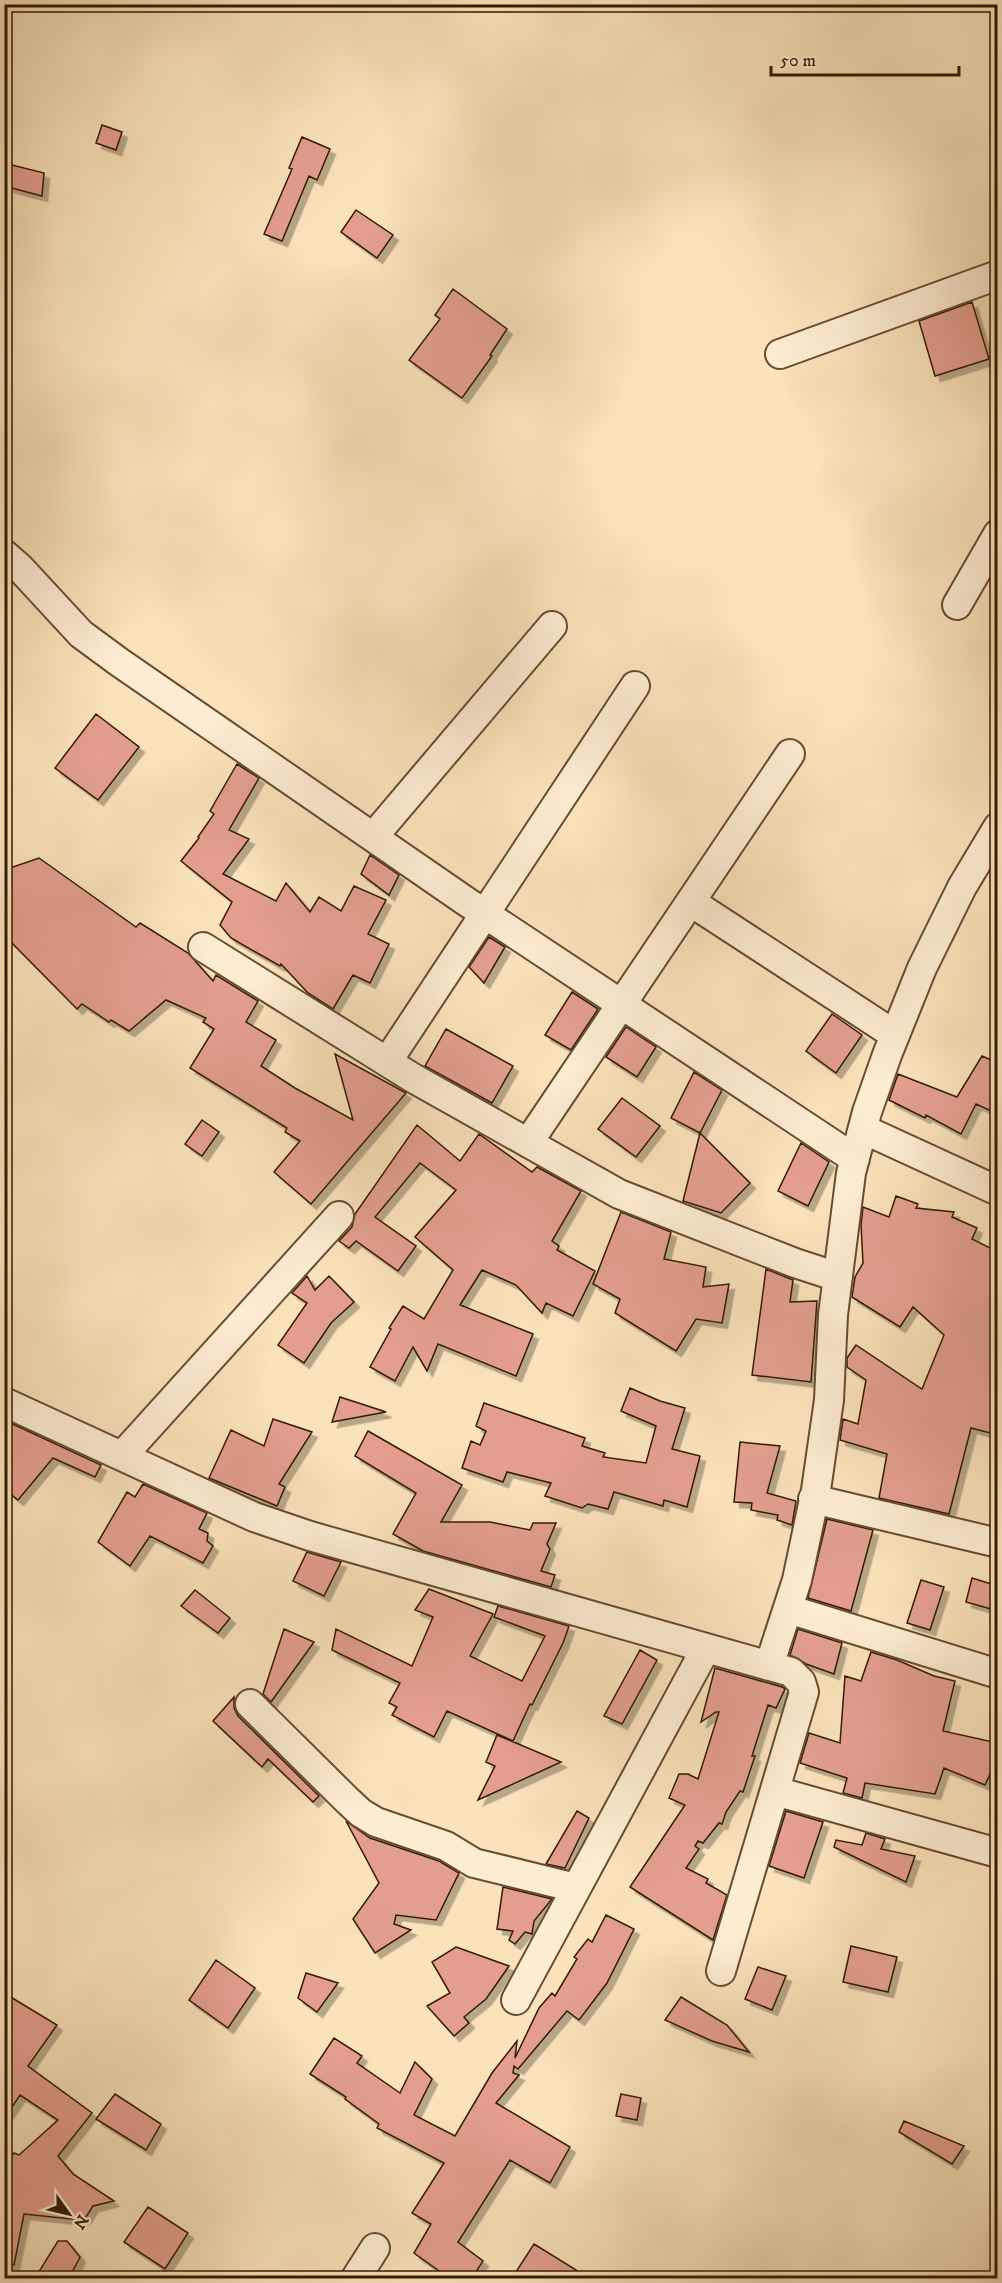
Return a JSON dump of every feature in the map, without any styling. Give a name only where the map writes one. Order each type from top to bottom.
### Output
[{"type":"street","points":[[780,354],[998,275]]},
{"type":"street","points":[[957,605],[998,534]]},
{"type":"street","points":[[4,554],[21,568],[81,634],[485,914],[855,1159]]},
{"type":"street","points":[[373,837],[552,626]]},
{"type":"street","points":[[387,1062],[635,686]]},
{"type":"street","points":[[528,1143],[790,754]]},
{"type":"street","points":[[769,1666],[797,1580],[816,1490],[829,1400],[833,1314],[851,1173],[863,1129],[895,1035],[922,968],[962,887],[998,827]]},
{"type":"street","points":[[691,902],[895,1035]]},
{"type":"street","points":[[203,947],[387,1062],[619,1194],[795,1263],[838,1277]]},
{"type":"street","points":[[863,1129],[998,1191]]},
{"type":"street","points":[[122,1456],[339,1216]]},
{"type":"street","points":[[4,1402],[254,1516],[310,1536],[791,1672],[801,1682],[804,1692],[721,1971]]},
{"type":"street","points":[[813,1499],[998,1543]]},
{"type":"street","points":[[788,1609],[998,1674]]},
{"type":"street","points":[[516,2000],[706,1648]]},
{"type":"street","points":[[250,1704],[346,1800],[376,1822],[446,1846],[474,1863],[576,1888]]},
{"type":"street","points":[[775,1791],[998,1853]]},
{"type":"street","points":[[356,2278],[375,2248]]},
{"type":"building","points":[[102,125],[122,132],[116,150],[96,143]]},
{"type":"building","points":[[302,137],[330,149],[317,180],[309,176],[282,241],[264,234],[292,169],[289,168]]},
{"type":"building","points":[[4,163],[44,173],[42,196],[4,186]]},
{"type":"building","points":[[356,210],[393,235],[377,258],[341,232]]},
{"type":"building","points":[[453,289],[507,329],[490,355],[492,356],[462,398],[409,360],[440,319],[435,315]]},
{"type":"building","points":[[972,302],[989,359],[935,376],[919,321]]},
{"type":"building","points":[[96,714],[139,747],[98,800],[55,768]]},
{"type":"building","points":[[237,764],[259,778],[229,830],[249,839],[223,874],[276,901],[286,883],[310,912],[319,897],[341,911],[354,886],[386,900],[368,934],[389,944],[370,983],[353,975],[333,1009],[308,993],[281,964],[280,966],[231,938],[220,925],[232,902],[181,861],[214,814],[210,811]]},
{"type":"building","points":[[370,855],[399,875],[389,895],[361,874]]},
{"type":"building","points":[[39,858],[136,927],[140,923],[188,953],[213,981],[216,975],[258,1001],[246,1022],[276,1040],[261,1066],[295,1088],[353,1120],[335,1054],[406,1093],[311,1204],[274,1172],[300,1141],[285,1132],[287,1128],[190,1068],[214,1029],[203,1022],[206,1018],[166,1000],[129,1031],[111,1020],[109,1022],[82,1004],[77,1009],[4,935],[4,870]]},
{"type":"building","points":[[489,937],[505,947],[484,983],[469,967]]},
{"type":"building","points":[[572,992],[598,1009],[571,1050],[545,1035]]},
{"type":"building","points":[[832,1014],[862,1035],[836,1073],[806,1051]]},
{"type":"building","points":[[626,1027],[656,1047],[637,1077],[606,1057]]},
{"type":"building","points":[[446,1029],[513,1066],[492,1103],[425,1066]]},
{"type":"building","points":[[982,1056],[998,1063],[998,1114],[976,1104],[961,1134],[926,1115],[925,1118],[889,1100],[898,1074],[957,1097]]},
{"type":"building","points":[[694,1072],[722,1090],[700,1133],[671,1118]]},
{"type":"building","points":[[622,1098],[660,1126],[636,1157],[598,1129]]},
{"type":"building","points":[[202,1120],[219,1132],[202,1156],[185,1144]]},
{"type":"building","points":[[417,1125],[460,1161],[479,1134],[532,1172],[537,1167],[581,1191],[552,1241],[559,1246],[557,1250],[595,1271],[573,1316],[546,1303],[542,1313],[516,1285],[482,1270],[460,1305],[533,1334],[516,1376],[438,1344],[427,1371],[413,1347],[395,1381],[370,1367],[391,1329],[389,1328],[403,1306],[424,1319],[453,1270],[415,1237],[456,1190],[420,1163],[375,1217],[416,1246],[398,1271],[356,1241],[349,1248],[339,1241],[352,1227],[355,1214]]},
{"type":"building","points":[[700,1133],[750,1183],[721,1213],[683,1201]]},
{"type":"building","points":[[801,1143],[829,1162],[808,1206],[778,1191]]},
{"type":"building","points":[[896,1196],[918,1204],[916,1208],[954,1212],[952,1217],[977,1228],[972,1239],[998,1252],[998,1435],[971,1428],[949,1514],[879,1498],[887,1454],[840,1440],[843,1419],[858,1424],[866,1380],[847,1367],[847,1358],[856,1345],[922,1389],[944,1335],[913,1307],[900,1327],[852,1297],[855,1277],[863,1263],[861,1225],[863,1207],[889,1217]]},
{"type":"building","points":[[621,1212],[671,1232],[664,1259],[706,1267],[703,1287],[729,1284],[722,1323],[696,1319],[676,1351],[615,1313],[620,1299],[593,1284]]},
{"type":"building","points":[[766,1269],[793,1280],[790,1302],[817,1301],[811,1382],[752,1375]]},
{"type":"building","points":[[307,1276],[315,1290],[329,1276],[354,1302],[331,1323],[304,1363],[278,1345],[307,1303],[292,1293]]},
{"type":"building","points":[[630,1388],[660,1401],[685,1408],[672,1449],[700,1456],[687,1507],[664,1500],[663,1506],[614,1492],[608,1509],[588,1504],[582,1508],[545,1496],[551,1483],[507,1472],[503,1482],[462,1468],[471,1441],[480,1445],[486,1431],[476,1426],[484,1403],[585,1438],[582,1446],[605,1453],[603,1457],[646,1463],[656,1426],[621,1411]]},
{"type":"building","points":[[340,1397],[386,1412],[332,1422]]},
{"type":"building","points":[[273,1419],[312,1432],[279,1484],[285,1487],[277,1506],[209,1478],[231,1430],[264,1446]]},
{"type":"building","points":[[4,1420],[101,1465],[95,1477],[53,1458],[18,1500],[4,1489]]},
{"type":"building","points":[[368,1431],[462,1485],[441,1522],[490,1522],[530,1530],[533,1523],[556,1523],[547,1544],[550,1549],[541,1571],[555,1575],[551,1587],[423,1551],[393,1534],[416,1493],[355,1456]]},
{"type":"building","points":[[740,1442],[780,1446],[767,1493],[796,1501],[792,1525],[777,1520],[778,1515],[751,1510],[752,1503],[734,1502]]},
{"type":"building","points":[[143,1484],[207,1513],[199,1529],[208,1533],[207,1541],[213,1546],[203,1563],[150,1536],[130,1566],[98,1542],[127,1492],[135,1497]]},
{"type":"building","points":[[827,1519],[873,1530],[851,1611],[808,1598]]},
{"type":"building","points":[[307,1552],[341,1562],[324,1596],[293,1581]]},
{"type":"building","points":[[972,1578],[998,1586],[998,1611],[966,1602]]},
{"type":"building","points":[[921,1580],[944,1587],[930,1630],[907,1623]]},
{"type":"building","points":[[429,1589],[493,1614],[470,1656],[522,1681],[545,1636],[494,1617],[498,1606],[569,1626],[563,1643],[513,1741],[447,1711],[434,1737],[392,1715],[397,1707],[389,1703],[400,1683],[332,1650],[336,1629],[412,1666],[433,1617],[415,1610]]},
{"type":"building","points":[[195,1590],[230,1618],[218,1633],[181,1606]]},
{"type":"building","points":[[284,1629],[314,1642],[271,1702],[263,1694]]},
{"type":"building","points":[[798,1629],[842,1643],[834,1674],[806,1664],[790,1655]]},
{"type":"building","points":[[640,1650],[657,1660],[622,1724],[604,1716]]},
{"type":"building","points":[[871,1652],[934,1676],[955,1681],[943,1731],[998,1743],[998,1757],[985,1785],[944,1768],[935,1794],[865,1783],[862,1798],[843,1793],[847,1778],[800,1763],[809,1733],[840,1743],[845,1676],[861,1681]]},
{"type":"building","points":[[715,1668],[785,1689],[776,1708],[768,1705],[743,1792],[740,1791],[726,1812],[722,1824],[719,1823],[703,1843],[698,1841],[695,1846],[699,1849],[686,1868],[708,1879],[706,1883],[727,1895],[713,1940],[630,1887],[685,1805],[669,1798],[679,1774],[688,1774],[698,1779],[719,1712],[701,1722]]},
{"type":"building","points":[[234,1697],[234,1708],[238,1716],[319,1796],[313,1802],[268,1759],[262,1767],[213,1721]]},
{"type":"building","points":[[497,1735],[561,1762],[478,1800],[495,1766],[486,1762]]},
{"type":"building","points":[[577,1811],[589,1818],[565,1868],[546,1864]]},
{"type":"building","points":[[786,1811],[823,1822],[804,1878],[769,1866]]},
{"type":"building","points":[[346,1821],[370,1838],[439,1861],[459,1873],[436,1920],[396,1915],[394,1924],[411,1930],[375,1953],[353,1919],[379,1883]]},
{"type":"building","points":[[866,1833],[885,1839],[881,1849],[915,1856],[906,1882],[834,1847],[836,1840],[862,1845]]},
{"type":"building","points":[[503,1887],[552,1899],[534,1921],[532,1934],[525,1932],[515,1944],[509,1940],[513,1931],[497,1929]]},
{"type":"building","points":[[606,1915],[634,1929],[607,1983],[579,2020],[567,2011],[518,2069],[514,2066],[513,2073],[519,2075],[496,2103],[570,2147],[550,2183],[510,2160],[458,2242],[483,2261],[472,2278],[449,2278],[414,2253],[431,2224],[412,2213],[444,2163],[377,2128],[379,2124],[345,2099],[346,2097],[310,2074],[334,2038],[362,2056],[357,2063],[400,2093],[415,2062],[432,2079],[414,2115],[455,2136],[492,2073],[517,2041],[515,2058],[539,2008],[552,1993],[555,1996],[577,1959],[574,1957],[588,1939],[592,1942]]},
{"type":"building","points":[[851,1946],[897,1957],[888,1992],[843,1982]]},
{"type":"building","points":[[456,1947],[509,1966],[486,1999],[464,2017],[469,2023],[454,2036],[427,2006],[450,1993],[432,1962]]},
{"type":"building","points":[[216,1960],[255,1988],[228,2028],[189,2000]]},
{"type":"building","points":[[758,1967],[786,1976],[772,2010],[745,1999]]},
{"type":"building","points":[[306,1973],[338,1983],[317,2012],[298,1998]]},
{"type":"building","points":[[4,1993],[57,2025],[28,2066],[92,2113],[58,2156],[73,2174],[114,2201],[93,2206],[86,2217],[81,2220],[24,2214],[14,2265],[4,2264],[4,2167],[14,2153],[19,2155],[58,2120],[20,2095],[4,2119]]},
{"type":"building","points":[[681,1997],[727,2025],[749,2052],[712,2041],[665,2020]]},
{"type":"building","points":[[115,2094],[161,2124],[146,2150],[96,2119]]},
{"type":"building","points":[[621,2094],[641,2098],[637,2120],[616,2116]]},
{"type":"building","points":[[904,2121],[964,2146],[952,2164],[899,2132]]},
{"type":"building","points":[[148,2207],[188,2233],[165,2269],[124,2242]]},
{"type":"building","points":[[58,2241],[67,2241],[80,2257],[69,2278],[35,2278]]},
{"type":"building","points":[[534,2244],[589,2278],[512,2278]]}]
